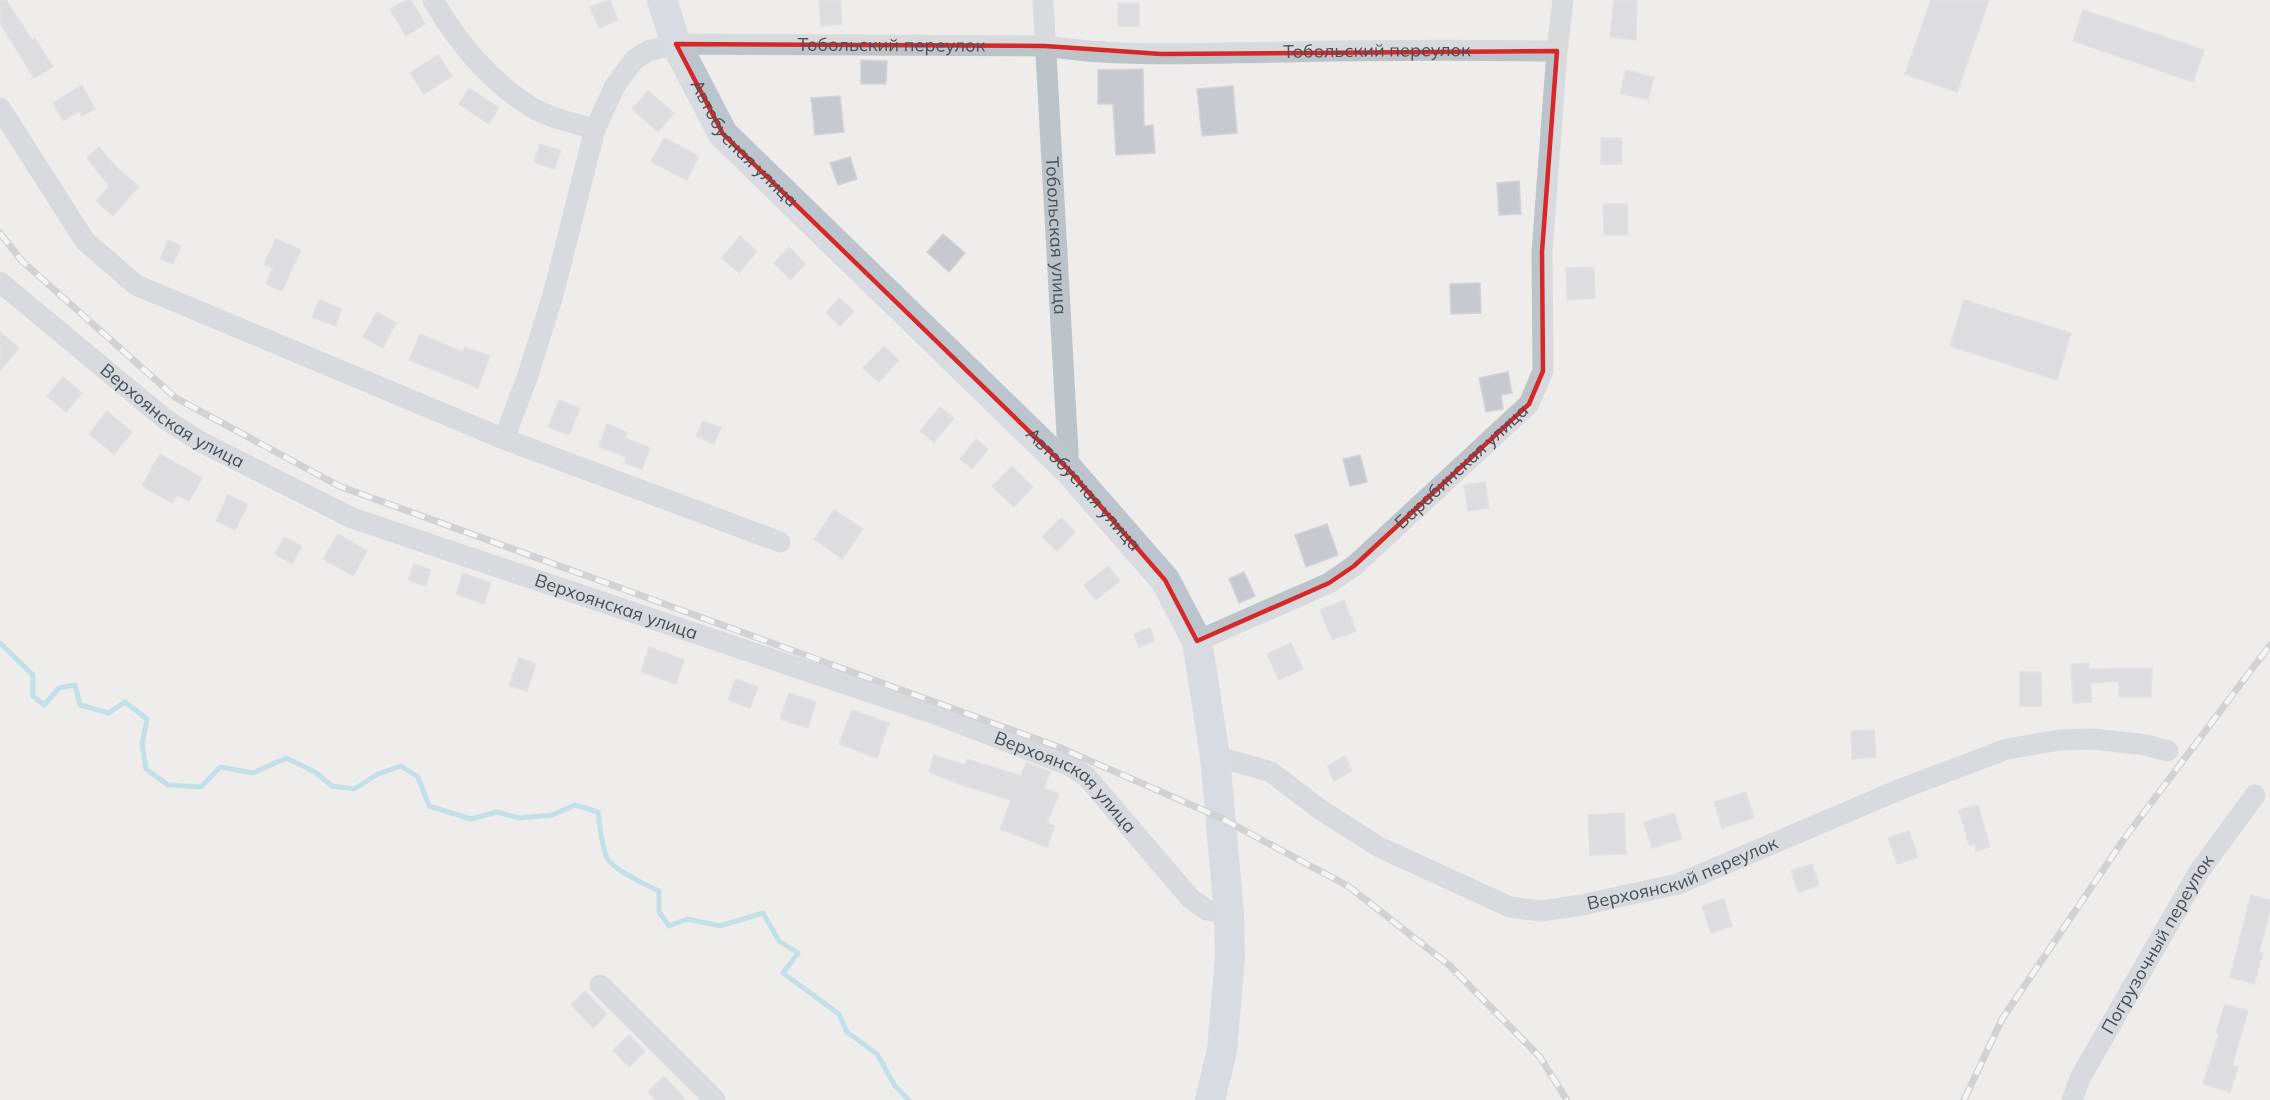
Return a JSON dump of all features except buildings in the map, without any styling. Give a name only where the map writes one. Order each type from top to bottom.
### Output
[{"type":"street","points":[[433,0],[448,27],[473,57],[500,82],[533,108],[553,118],[595,129]]},
{"type":"street","name":"Автобусная улица","points":[[662,0],[676,44],[723,134],[1069,470],[1165,579],[1197,641],[1215,756],[1229,914],[1230,957],[1222,1051],[1210,1100]]},
{"type":"street","name":"Тобольская улица","points":[[1043,0],[1069,470]]},
{"type":"street","name":"Барабинская улица","points":[[1197,641],[1329,583],[1354,566],[1529,404],[1543,371],[1542,252],[1563,0]]},
{"type":"street","name":"Тобольский переулок","points":[[504,439],[528,375],[552,295],[595,129],[616,84],[635,59],[648,51],[676,44],[1045,46],[1076,51],[1161,54],[1423,49],[1557,51]]},
{"type":"street","points":[[0,108],[85,241],[136,285],[504,439],[780,542]]},
{"type":"street","name":"Верхоянская улица","points":[[0,282],[165,419],[199,441],[352,518],[930,712],[1070,766],[1086,776],[1191,900],[1207,910],[1229,914]]},
{"type":"street","name":"Верхоянский переулок","points":[[1215,756],[1271,772],[1321,810],[1379,847],[1510,907],[1541,911],[1582,905],[1678,884],[1901,789],[2007,749],[2060,740],[2094,739],[2146,745],[2168,751]]},
{"type":"street","name":"Погрузочный переулок","points":[[2072,1100],[2080,1078],[2193,882],[2255,795]]},
{"type":"street","points":[[600,985],[715,1100]]},
{"type":"highlighted area","points":[[676,44],[1045,46],[1161,54],[1557,51],[1542,252],[1543,371],[1529,404],[1354,566],[1329,583],[1197,641],[1165,580],[1069,470],[723,134]]},
{"type":"waterway","points":[[0,643],[33,675],[33,696],[44,705],[59,688],[75,685],[80,705],[109,713],[125,702],[147,719],[142,744],[146,769],[168,785],[201,787],[220,767],[253,773],[286,758],[315,772],[332,786],[354,789],[378,774],[401,766],[418,777],[429,806],[471,819],[497,812],[519,818],[552,815],[575,805],[598,812],[602,841],[610,863],[659,891],[659,912],[669,926],[687,919],[720,926],[763,913],[779,941],[798,953],[783,973],[839,1014],[847,1032],[877,1054],[895,1086],[909,1100]]},
{"type":"railway","points":[[0,233],[22,261],[176,398],[339,486],[1056,746],[1219,817],[1348,886],[1449,965],[1540,1057],[1567,1100]]},
{"type":"railway","points":[[1964,1100],[2002,1019],[2124,839],[2270,645]]}]
